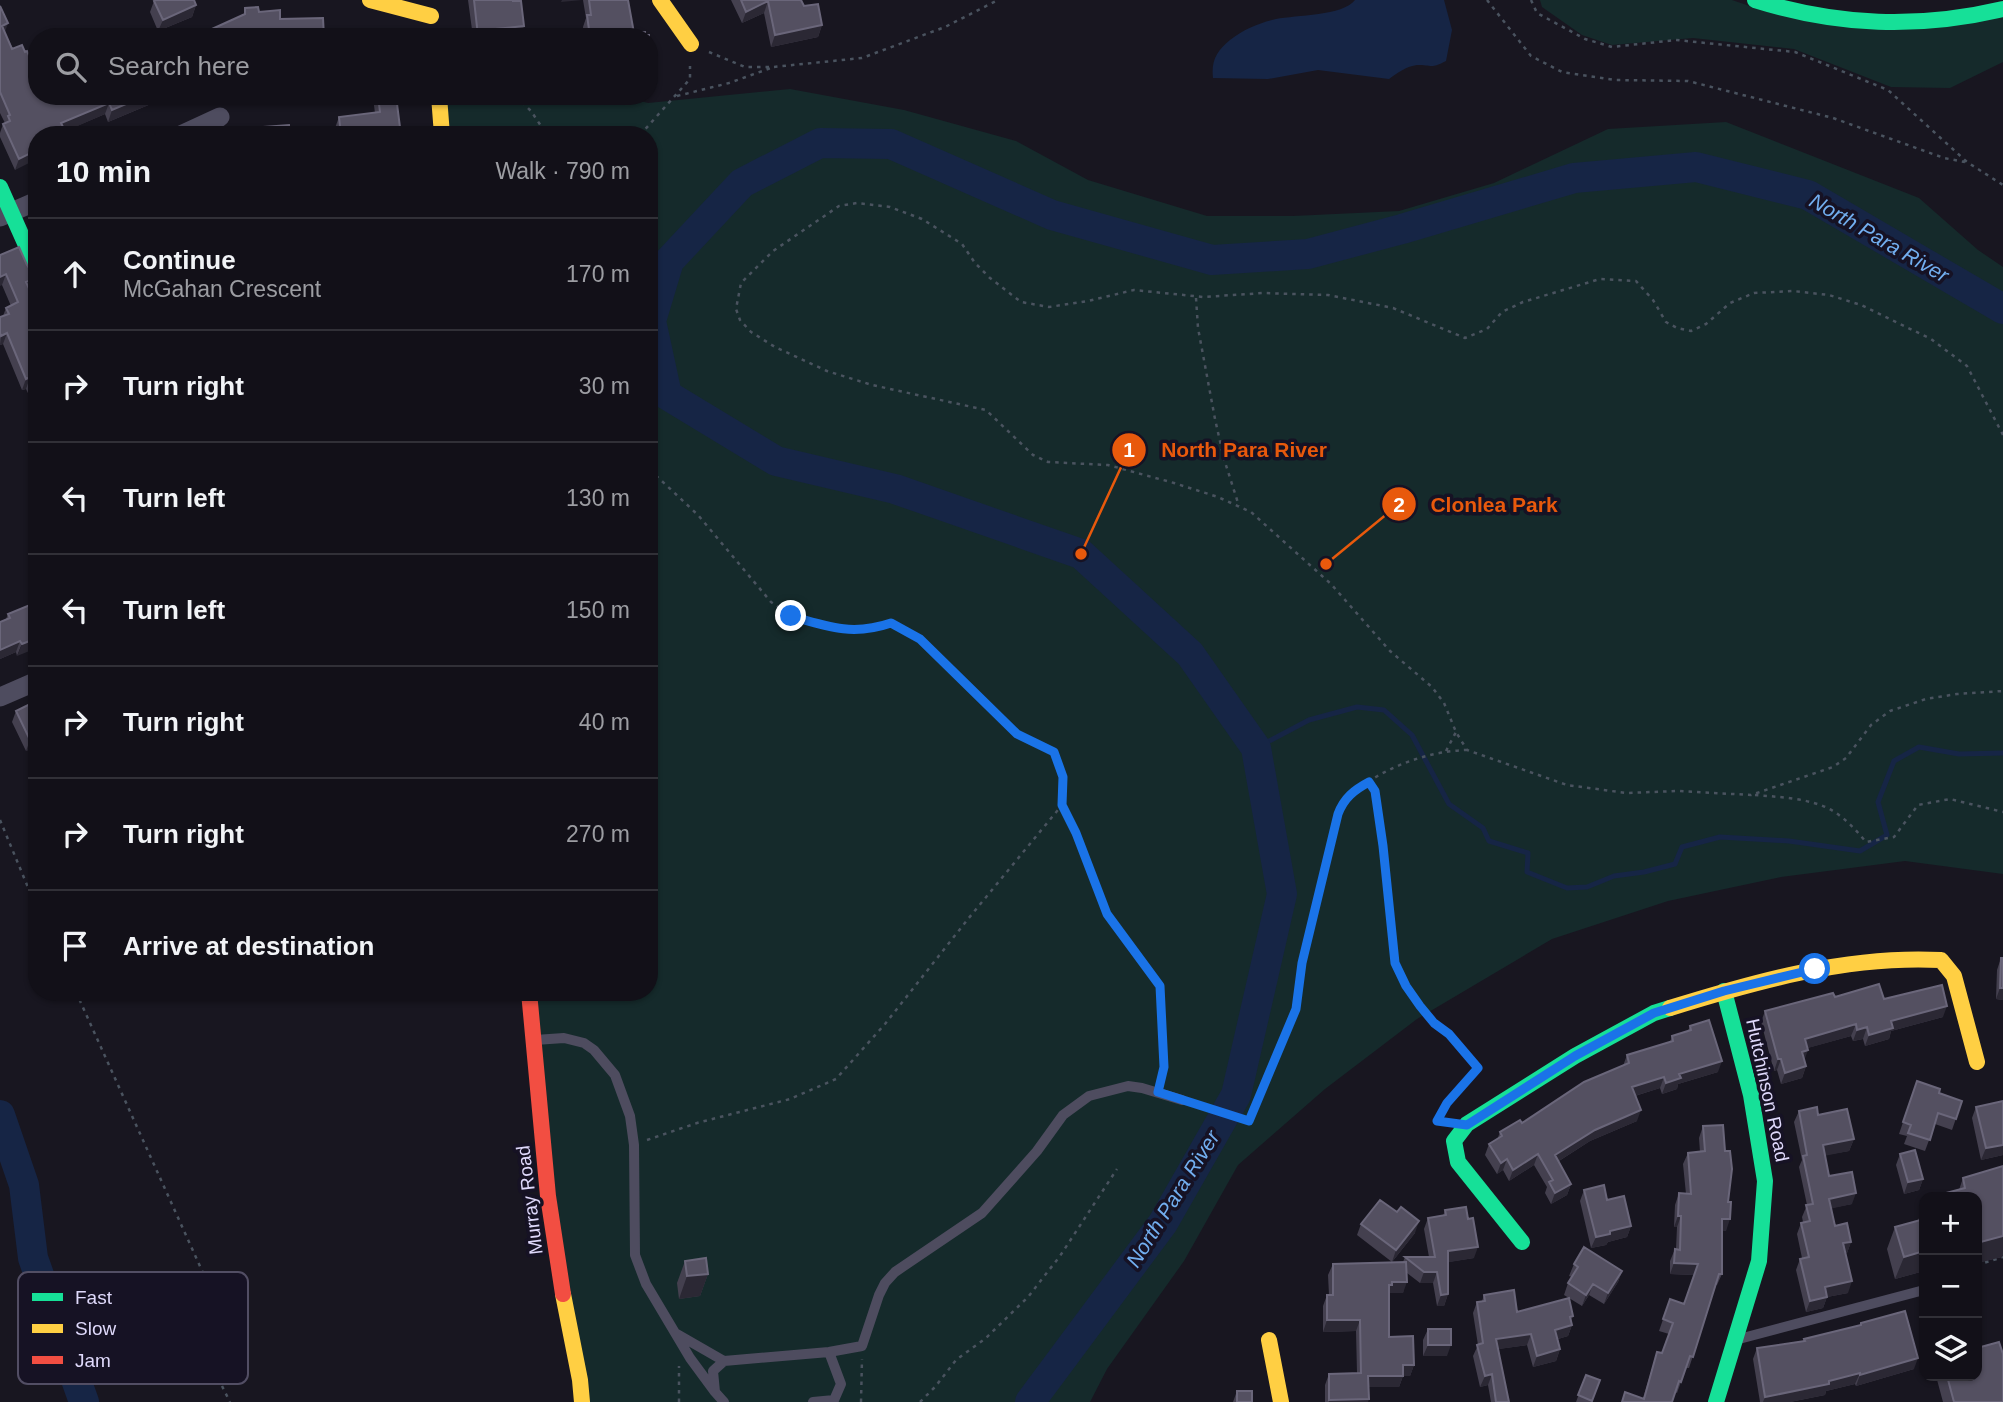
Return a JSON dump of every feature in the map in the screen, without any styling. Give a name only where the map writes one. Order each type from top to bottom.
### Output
[{"type":"street","points":[[370,0],[430,8],[431,28]]},
{"type":"street","points":[[660,0],[691,44]]},
{"type":"street","points":[[1755,0],[1824,18],[1899,24],[1979,16],[2003,9]]},
{"type":"street","points":[[440,105],[441,126]]},
{"type":"street","points":[[200,126],[220,117]]},
{"type":"street","points":[[0,187],[5,215],[28,255]]},
{"type":"street","points":[[5,215],[28,205]]},
{"type":"street","points":[[0,698],[28,685]]},
{"type":"street","points":[[1522,1242],[1458,1162],[1454,1141],[1467,1125],[1575,1056],[1654,1013],[1724,991],[1815,969],[1905,958],[1941,960],[1954,976],[1977,1062]]},
{"type":"street","name":"Hutchinson Road","points":[[1716,1402],[1759,1261],[1765,1181],[1751,1095],[1724,991]]},
{"type":"street","name":"Murray Road","points":[[531,1001],[548,1196],[582,1402]]},
{"type":"street","points":[[1269,1340],[1281,1402]]},
{"type":"lane","points":[[534,1040],[574,1040],[594,1050],[605,1061],[623,1092],[634,1145],[635,1255],[646,1284],[690,1358],[724,1402]]},
{"type":"lane","points":[[677,1334],[724,1361],[829,1352],[862,1346],[885,1283],[895,1272],[982,1213],[1037,1151],[1063,1115],[1089,1096],[1128,1086],[1182,1100]]},
{"type":"lane","points":[[1735,1340],[1919,1291]]},
{"type":"lane","points":[[813,1402],[834,1400],[841,1384],[829,1352]]},
{"type":"lane","points":[[715,1392],[713,1371],[724,1361]]},
{"type":"path","points":[[649,126],[690,79],[691,44],[745,67],[773,67],[862,58],[945,27],[998,0]]},
{"type":"path","points":[[1487,0],[1531,57],[1562,72],[1615,80],[1688,81],[1833,118],[1944,158],[1967,162]]},
{"type":"path","points":[[1531,0],[1537,13],[1585,39],[1612,47],[1676,40],[1795,52],[1888,90],[1967,162],[2003,185]]},
{"type":"path","points":[[677,96],[773,67]]},
{"type":"path","points":[[525,105],[541,126]]},
{"type":"path","points":[[1467,750],[1444,703],[1432,687],[1390,651],[1331,584],[1251,512],[1174,483],[1108,465],[1048,463],[1033,455],[986,410],[872,385],[827,371],[751,332],[740,320],[736,309],[741,283],[773,251],[839,206],[856,203],[890,207],[922,219],[962,244],[990,278],[1021,302],[1049,307],[1134,290],[1196,296],[1263,293],[1328,295],[1394,308],[1465,338],[1487,329],[1502,312],[1523,302],[1600,279],[1636,281],[1653,300],[1666,322],[1690,331],[1706,324],[1730,303],[1754,293],[1793,291],[1829,295],[1861,305],[1931,339],[1967,366],[2003,435]]},
{"type":"path","points":[[1196,296],[1198,328],[1215,419],[1239,506]]},
{"type":"path","points":[[658,477],[698,515],[771,602],[791,616],[822,625],[861,631],[891,623],[920,639],[1017,734],[1054,752],[1063,777],[1062,805],[1076,833],[1107,914],[1160,986],[1164,1067],[1158,1092]]},
{"type":"path","points":[[1751,795],[1833,768],[1846,758],[1871,725],[1890,711],[1926,699],[2003,691]]},
{"type":"path","points":[[1446,751],[1456,732]]},
{"type":"path","points":[[1182,1100],[1249,1121],[1296,1009],[1302,963],[1343,802],[1356,788],[1409,762],[1446,751],[1467,750],[1567,785],[1626,793],[1678,791],[1751,795],[1811,803],[1831,809],[1849,823],[1866,842],[1894,837],[1918,805],[1950,799],[2003,812]]},
{"type":"path","points":[[1369,782],[1375,791],[1383,846],[1395,963],[1420,1006],[1478,1068],[1447,1103],[1437,1121],[1467,1125]]},
{"type":"path","points":[[634,1145],[697,1123],[790,1099],[836,1079],[885,1024],[1062,805]]},
{"type":"path","points":[[0,820],[28,887]]},
{"type":"path","points":[[80,1001],[203,1272]]},
{"type":"path","points":[[920,1402],[936,1387],[956,1360],[986,1338],[1028,1297],[1060,1256],[1117,1169]]},
{"type":"path","points":[[1982,1263],[2003,1257]]},
{"type":"path","points":[[677,1334],[680,1372],[678,1402]]},
{"type":"path","points":[[861,1402],[862,1346]]},
{"type":"path","points":[[221,1384],[230,1402]]},
{"type":"green space","points":[[1540,0],[1732,0],[1770,13],[2003,18],[2003,62],[1950,88],[1891,87],[1794,49],[1693,38],[1612,45],[1582,35],[1542,7]]},
{"type":"green space","points":[[790,89],[904,110],[1016,141],[1088,180],[1207,216],[1293,216],[1399,211],[1494,183],[1608,129],[1726,122],[1919,198],[1978,250],[2003,267],[2003,874],[1905,861],[1781,877],[1668,901],[1552,939],[1417,1019],[1325,1089],[1238,1165],[1184,1261],[1107,1369],[1090,1402],[582,1402],[531,1001],[658,1001],[658,126],[441,126],[439,105],[658,105],[658,102]]},
{"type":"water","points":[[1355,0],[1444,0],[1452,30],[1446,61],[1434,66],[1410,67],[1389,79],[1318,70],[1268,79],[1213,78],[1213,66],[1218,52],[1246,30],[1276,19],[1330,12]]},
{"type":"building","points":[[194,0],[196,5],[163,20],[154,1]]},
{"type":"building","points":[[474,0],[521,1],[524,26],[477,28]]},
{"type":"building","points":[[589,0],[628,0],[633,28],[589,28],[587,15],[591,15]]},
{"type":"building","points":[[741,0],[801,0],[804,6],[818,4],[822,25],[775,35],[768,1],[746,12]]},
{"type":"building","points":[[0,6],[8,23],[2,26],[12,49],[22,45],[28,53],[28,105],[104,105],[61,123],[62,126],[28,126],[28,154],[19,159],[3,124],[10,121],[10,115],[0,92]]},
{"type":"building","points":[[258,7],[259,12],[280,10],[280,19],[323,18],[324,28],[214,28],[245,14],[245,8]]},
{"type":"building","points":[[110,105],[124,105],[112,110]]},
{"type":"building","points":[[379,105],[397,105],[400,126],[340,126],[339,117],[380,112]]},
{"type":"building","points":[[19,247],[28,266],[26,379],[7,333],[1,336],[0,333],[0,317],[9,314],[6,308],[18,302],[6,274],[0,277],[0,255]]},
{"type":"building","points":[[28,606],[28,642],[22,644],[20,641],[0,650],[0,622],[10,618],[8,614]]},
{"type":"building","points":[[28,705],[28,736],[16,711]]},
{"type":"building","points":[[2003,958],[2003,988],[2000,988]]},
{"type":"building","points":[[1879,984],[1884,999],[1942,985],[1947,1006],[1891,1021],[1893,1028],[1869,1035],[1867,1027],[1857,1030],[1856,1024],[1805,1039],[1808,1050],[1802,1052],[1806,1066],[1785,1073],[1781,1059],[1778,1059],[1765,1011],[1833,993],[1835,997]]},
{"type":"building","points":[[1709,1020],[1722,1061],[1679,1074],[1681,1078],[1666,1083],[1664,1077],[1632,1087],[1641,1110],[1595,1130],[1555,1155],[1571,1184],[1555,1193],[1549,1182],[1553,1180],[1538,1154],[1513,1170],[1507,1159],[1501,1163],[1489,1144],[1502,1136],[1500,1132],[1520,1120],[1522,1123],[1584,1082],[1629,1063],[1627,1055],[1673,1041],[1672,1036]]},
{"type":"building","points":[[1917,1081],[1962,1101],[1956,1119],[1938,1113],[1930,1140],[1908,1133],[1911,1125],[1903,1122]]},
{"type":"building","points":[[2003,1101],[2003,1145],[1986,1148],[1976,1107]]},
{"type":"building","points":[[1817,1107],[1818,1115],[1847,1109],[1854,1139],[1823,1145],[1829,1176],[1852,1172],[1856,1193],[1829,1199],[1835,1226],[1847,1223],[1851,1242],[1843,1243],[1852,1281],[1825,1287],[1827,1297],[1810,1301],[1800,1259],[1809,1257],[1801,1223],[1810,1221],[1806,1205],[1813,1204],[1803,1156],[1807,1155],[1799,1111]]},
{"type":"building","points":[[1723,1125],[1725,1151],[1730,1151],[1732,1169],[1728,1202],[1731,1202],[1730,1219],[1722,1219],[1722,1274],[1719,1274],[1693,1357],[1690,1356],[1672,1402],[1622,1402],[1625,1392],[1644,1399],[1657,1352],[1662,1353],[1673,1323],[1663,1319],[1670,1299],[1684,1304],[1698,1264],[1674,1263],[1675,1249],[1680,1250],[1679,1193],[1691,1194],[1688,1153],[1705,1151],[1703,1126]]},
{"type":"building","points":[[1915,1150],[1923,1179],[1908,1182],[1900,1154]]},
{"type":"building","points":[[2003,1166],[2003,1236],[1982,1242],[1982,1192],[1950,1192],[1965,1188],[1963,1178]]},
{"type":"building","points":[[1604,1185],[1607,1200],[1624,1196],[1631,1226],[1596,1237],[1584,1190]]},
{"type":"building","points":[[1380,1200],[1397,1212],[1401,1207],[1419,1221],[1396,1250],[1361,1224]]},
{"type":"building","points":[[1466,1207],[1468,1219],[1473,1218],[1478,1247],[1448,1251],[1448,1294],[1441,1295],[1437,1272],[1424,1272],[1405,1257],[1435,1257],[1428,1218],[1446,1215],[1445,1210]]},
{"type":"building","points":[[1919,1220],[1919,1252],[1904,1257],[1895,1227]]},
{"type":"building","points":[[1584,1247],[1622,1271],[1608,1293],[1593,1284],[1586,1295],[1568,1283],[1578,1267],[1574,1264]]},
{"type":"building","points":[[706,1258],[708,1274],[687,1276],[685,1261]]},
{"type":"building","points":[[1406,1262],[1407,1282],[1392,1282],[1392,1285],[1389,1285],[1389,1337],[1413,1336],[1414,1365],[1403,1365],[1403,1376],[1368,1376],[1369,1399],[1329,1400],[1329,1374],[1361,1373],[1360,1320],[1327,1320],[1327,1295],[1333,1295],[1333,1264]]},
{"type":"building","points":[[1514,1290],[1517,1312],[1569,1298],[1572,1325],[1555,1330],[1560,1349],[1537,1356],[1531,1334],[1496,1339],[1509,1402],[1496,1402],[1492,1374],[1485,1376],[1477,1345],[1483,1343],[1477,1302],[1485,1301],[1484,1295]]},
{"type":"building","points":[[1905,1311],[1918,1358],[1829,1381],[1829,1384],[1765,1397],[1757,1348],[1805,1341],[1804,1339]]},
{"type":"building","points":[[1428,1329],[1451,1329],[1451,1345],[1428,1345]]},
{"type":"building","points":[[1999,1342],[2003,1354],[2003,1402],[1954,1402],[1948,1381],[1982,1381],[1982,1347]]},
{"type":"building","points":[[1586,1375],[1600,1380],[1592,1401],[1578,1395]]},
{"type":"building","points":[[1237,1391],[1252,1391],[1252,1402],[1237,1402]]},
{"type":"waterway","name":"North Para River","points":[[658,298],[669,261],[742,183],[820,143],[891,144],[1052,215],[1212,260],[1308,254],[1574,178],[1696,167],[1808,195],[2003,309]]},
{"type":"waterway","name":"North Para River","points":[[658,353],[667,395],[776,461],[895,489],[1081,554],[1190,654],[1256,748],[1282,894],[1236,1095],[1163,1223],[1030,1402]]},
{"type":"waterway","points":[[1256,748],[1309,720],[1357,707],[1384,710],[1412,735],[1449,804],[1483,828],[1489,841],[1528,853],[1527,872],[1567,888],[1587,887],[1614,876],[1675,864],[1682,847],[1720,837],[1789,841],[1860,851],[1887,835],[1878,802],[1894,761],[1919,747],[1959,754],[2003,753]]},
{"type":"waterway","name":"North Para River","points":[[0,1115],[24,1185],[33,1258],[38,1272]]},
{"type":"waterway","name":"North Para River","points":[[78,1384],[84,1402]]},
{"type":"traffic: fast","points":[[1755,0],[1817,15],[1878,22],[1940,20],[2003,9]]},
{"type":"traffic: fast","points":[[0,187],[28,250]]},
{"type":"traffic: fast","points":[[1716,1402],[1759,1261],[1765,1181],[1751,1095],[1724,991]]},
{"type":"traffic: fast","points":[[1522,1242],[1458,1162],[1454,1141],[1467,1124],[1575,1056],[1654,1013],[1670,1008]]},
{"type":"traffic: slow","points":[[370,0],[431,16]]},
{"type":"traffic: slow","points":[[660,0],[691,44]]},
{"type":"traffic: slow","points":[[440,105],[441,126]]},
{"type":"traffic: slow","points":[[1670,1008],[1736,988],[1804,972],[1872,962],[1941,960],[1954,976],[1977,1062]]},
{"type":"traffic: slow","points":[[563,1294],[582,1402]]},
{"type":"traffic: slow","points":[[1269,1340],[1281,1402]]},
{"type":"traffic: jam","points":[[530,1001],[548,1196],[563,1294]]},
{"type":"place","name":"North Para River","points":[[1081,554]]},
{"type":"place","name":"Clonlea Park","points":[[1326,564]]},
{"type":"route","points":[[791,616],[822,625],[861,631],[891,623],[920,639],[1017,734],[1054,752],[1063,777],[1062,805],[1076,833],[1107,914],[1160,986],[1164,1067],[1158,1092],[1249,1121],[1296,1009],[1302,963],[1338,814],[1343,802],[1356,788],[1369,782],[1375,791],[1383,846],[1395,963],[1420,1006],[1478,1068],[1447,1103],[1437,1121],[1467,1125],[1575,1056],[1654,1013],[1724,991],[1815,969]]}]
